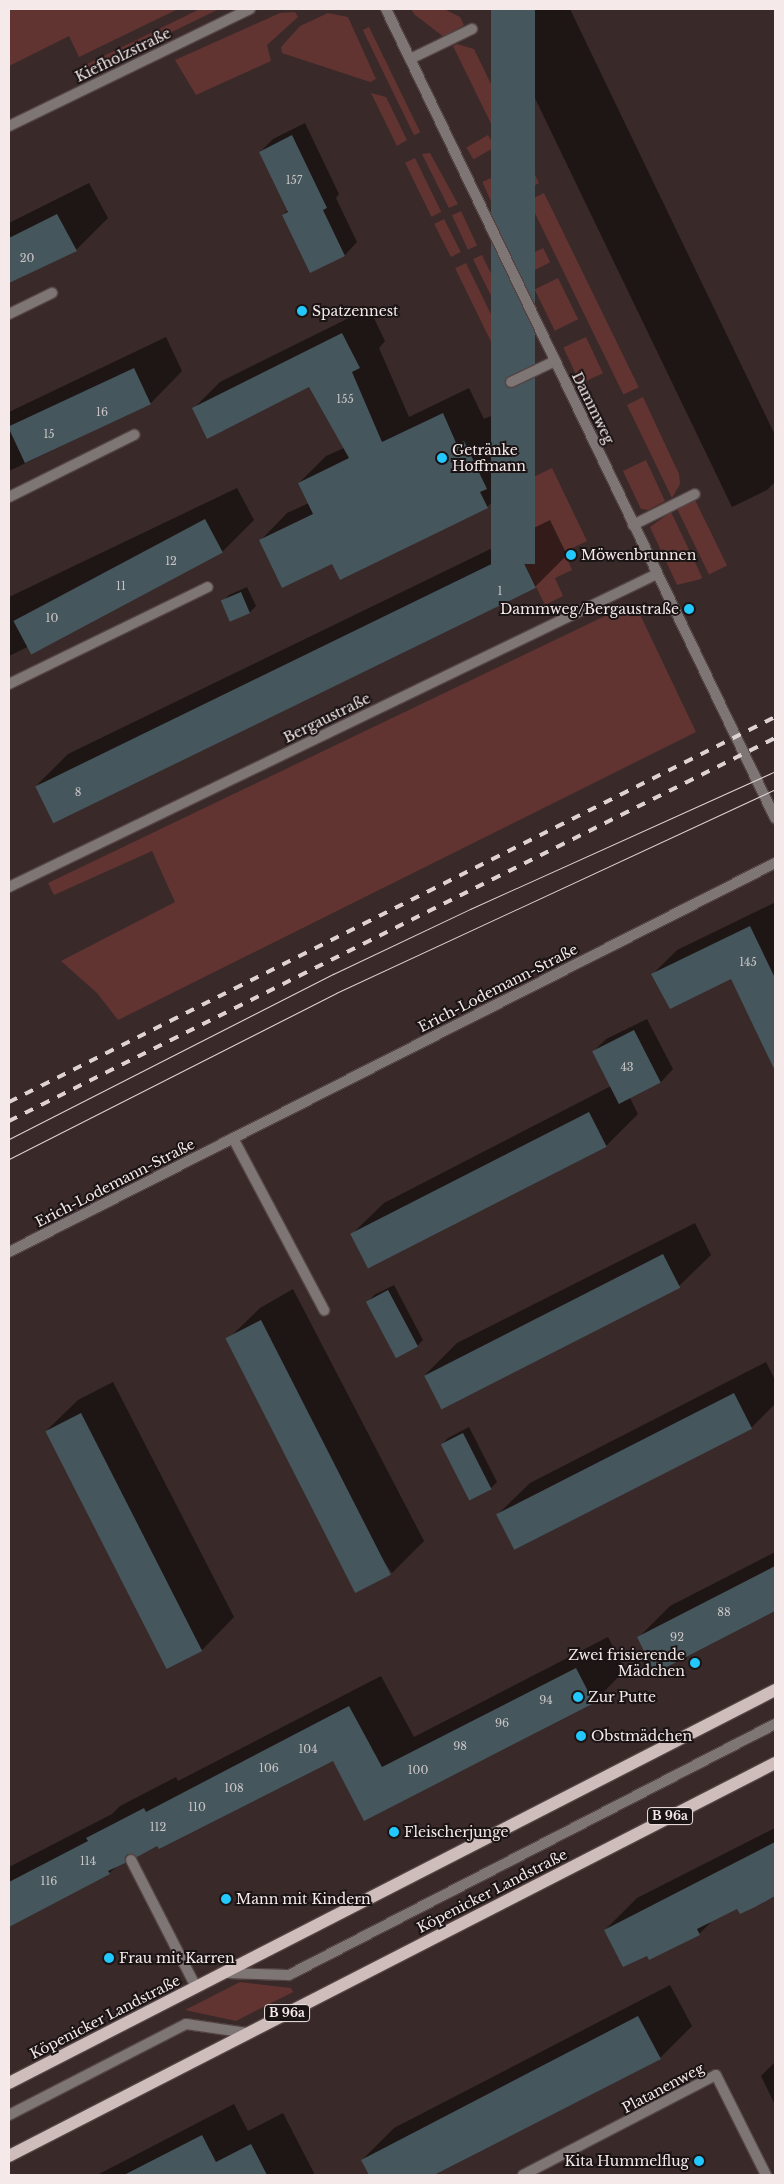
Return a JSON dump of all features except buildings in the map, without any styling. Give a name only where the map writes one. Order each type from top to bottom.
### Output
[{"type":"main road","name":"Köpenicker Landstraße","points":[[9,2083],[775,1690]]},
{"type":"main road","name":"Köpenicker Landstraße","points":[[9,2156],[775,1763]]},
{"type":"street","name":"Kiefholzstraße","points":[[9,126],[250,9]]},
{"type":"street","name":"Dammweg","points":[[386,9],[775,818]]},
{"type":"street","points":[[410,59],[472,29]]},
{"type":"street","points":[[9,314],[52,293]]},
{"type":"street","points":[[511,382],[555,361]]},
{"type":"street","points":[[9,497],[134,435]]},
{"type":"street","points":[[633,524],[695,494]]},
{"type":"street","name":"Bergaustraße","points":[[9,887],[657,574]]},
{"type":"street","points":[[9,684],[208,587]]},
{"type":"street","name":"Erich-Lodemann-Straße","points":[[9,1252],[775,863]]},
{"type":"street","points":[[233,1138],[324,1310]]},
{"type":"street","points":[[224,1973],[289,1975],[775,1724]]},
{"type":"street","points":[[131,1860],[196,1987]]},
{"type":"street","points":[[9,2115],[186,2024],[248,2033]]},
{"type":"street","name":"Platanenweg","points":[[523,2175],[716,2075],[766,2175]]},
{"type":"shaded area","points":[[9,9],[178,9],[79,57],[69,36],[9,66]]},
{"type":"shaded area","points":[[200,9],[219,9],[88,73],[85,65]]},
{"type":"shaded area","points":[[411,9],[444,9],[460,17],[464,25],[444,37],[415,15]]},
{"type":"shaded area","points":[[295,12],[298,17],[267,45],[271,61],[196,95],[175,60],[280,13]]},
{"type":"shaded area","points":[[328,13],[348,17],[376,79],[370,82],[282,53],[281,47],[300,26]]},
{"type":"shaded area","points":[[369,27],[420,132],[414,135],[363,30]]},
{"type":"shaded area","points":[[457,44],[474,49],[539,183],[524,191],[453,46]]},
{"type":"shaded area","points":[[371,93],[386,97],[407,140],[397,146]]},
{"type":"shaded area","points":[[488,135],[495,147],[473,160],[466,148]]},
{"type":"shaded area","points":[[430,153],[458,204],[449,208],[422,154]]},
{"type":"shaded area","points":[[415,158],[441,212],[431,217],[405,163]]},
{"type":"shaded area","points":[[507,171],[517,193],[492,204],[482,182]]},
{"type":"shaded area","points":[[544,193],[639,387],[623,395],[529,200]]},
{"type":"shaded area","points":[[461,211],[477,245],[468,250],[452,215]]},
{"type":"shaded area","points":[[444,219],[461,252],[451,257],[434,224]]},
{"type":"shaded area","points":[[543,248],[550,262],[528,274],[521,259]]},
{"type":"shaded area","points":[[482,255],[518,329],[521,340],[514,343],[473,259]]},
{"type":"shaded area","points":[[466,263],[506,346],[496,351],[455,268]]},
{"type":"shaded area","points":[[558,278],[578,319],[555,331],[535,289]]},
{"type":"shaded area","points":[[586,337],[603,373],[580,384],[563,348]]},
{"type":"shaded area","points":[[643,397],[679,474],[680,484],[672,498],[627,405]]},
{"type":"shaded area","points":[[646,460],[665,501],[648,510],[641,509],[623,471]]},
{"type":"shaded area","points":[[552,468],[587,541],[564,552],[572,570],[555,578],[563,596],[545,605],[492,497]]},
{"type":"shaded area","points":[[695,500],[727,566],[709,574],[677,509]]},
{"type":"shaded area","points":[[671,512],[702,577],[701,579],[677,585],[650,527]]},
{"type":"shaded area","points":[[630,604],[635,604],[696,732],[118,1020],[97,993],[61,961],[175,902],[152,851],[54,895],[48,883]]},
{"type":"shaded area","points":[[240,1982],[291,1988],[293,1992],[236,2021],[185,2010]]},
{"type":"tram line","points":[[9,1139],[333,974],[470,909],[775,771]]},
{"type":"tram line","points":[[9,1159],[336,993],[775,789]]},
{"type":"railway","points":[[9,1102],[775,717]]},
{"type":"railway","points":[[9,1121],[775,738]]},
{"type":"place","name":"Spatzennest","points":[[302,311]]},
{"type":"place","name":"Getränke Hoffmann","points":[[442,458]]},
{"type":"place","name":"Möwenbrunnen","points":[[571,555]]},
{"type":"place","name":"Dammweg/Bergaustraße","points":[[689,609]]},
{"type":"place","name":"Zwei frisierende Mädchen","points":[[695,1663]]},
{"type":"place","name":"Zur Putte","points":[[578,1697]]},
{"type":"place","name":"Obstmädchen","points":[[581,1736]]},
{"type":"place","name":"Fleischerjunge","points":[[394,1832]]},
{"type":"place","name":"Mann mit Kindern","points":[[226,1899]]},
{"type":"place","name":"Frau mit Karren","points":[[109,1958]]},
{"type":"place","name":"Kita Hummelflug","points":[[699,2161]]}]
